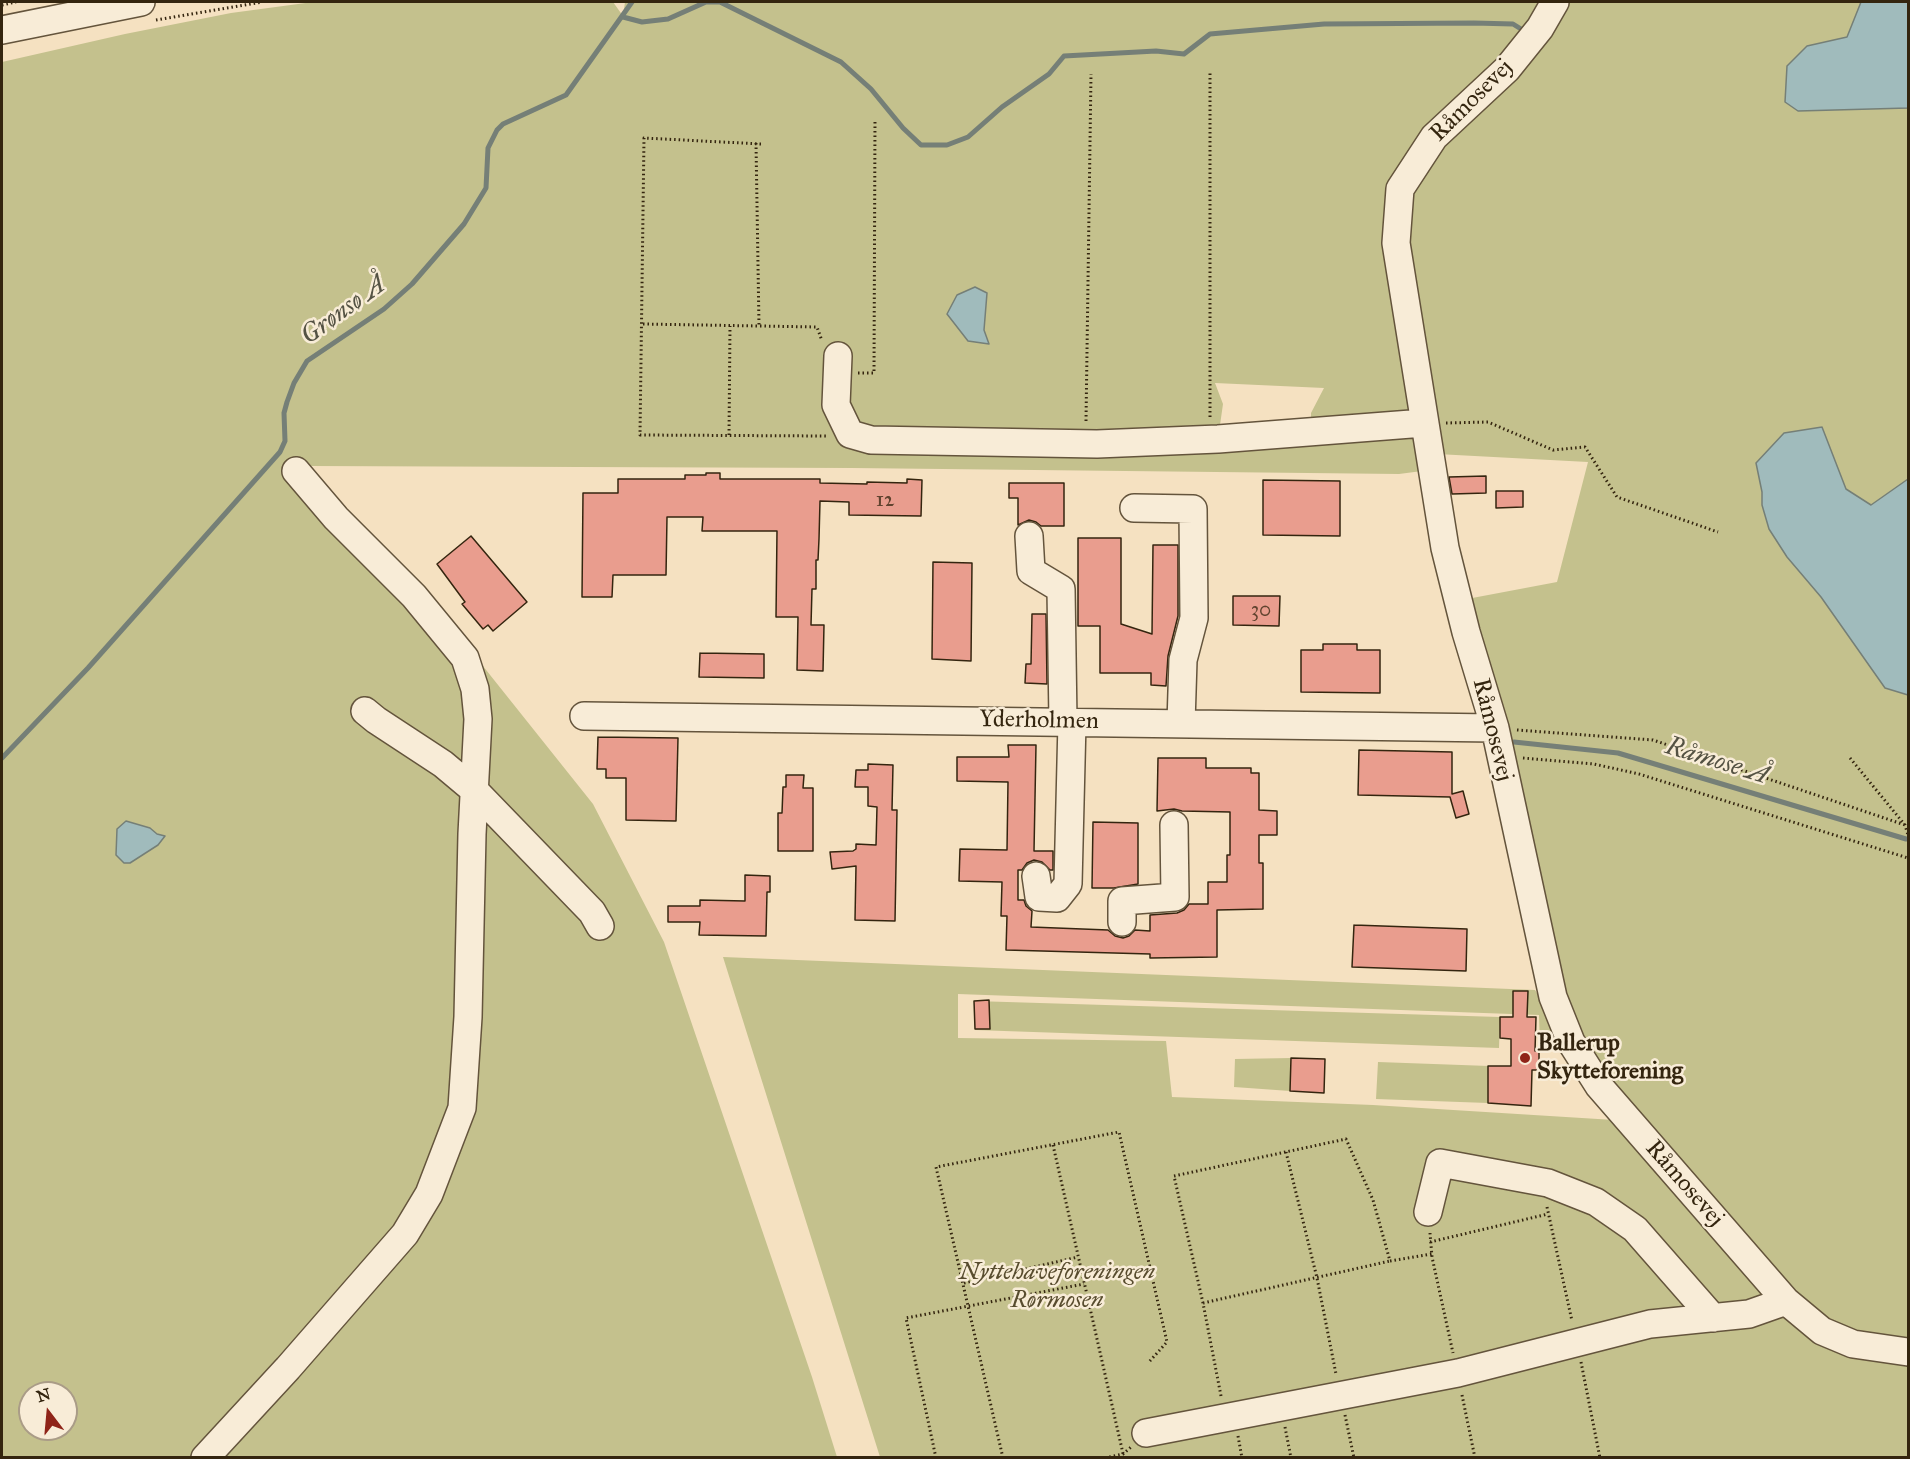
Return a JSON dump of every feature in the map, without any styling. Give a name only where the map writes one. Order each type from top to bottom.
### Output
[{"type":"street","points":[[2,30],[141,2]]},
{"type":"street","name":"Råmosevej","points":[[1555,2],[1540,28],[1507,69],[1434,137],[1400,189],[1396,243],[1445,548],[1466,632],[1495,728],[1553,997],[1571,1042],[1599,1086],[1786,1301],[1822,1331],[1853,1344],[1908,1352]]},
{"type":"street","points":[[838,365],[836,405],[850,434],[871,440],[1086,444],[1210,440],[1424,423]]},
{"type":"street","points":[[205,1458],[224,1448],[288,1368],[405,1234],[429,1194],[462,1108],[468,1017],[478,719],[476,689],[465,658],[414,596],[368,547],[336,518],[296,471]]},
{"type":"street","points":[[1134,508],[1193,509],[1194,618],[1183,660],[1181,723]]},
{"type":"street","points":[[1029,536],[1031,571],[1061,588],[1067,721],[1068,884],[1057,898],[1039,897],[1036,876]]},
{"type":"street","points":[[365,711],[444,764],[474,790],[592,912],[600,926]]},
{"type":"street","name":"Yderholmen","points":[[584,716],[1495,728]]},
{"type":"street","points":[[1122,922],[1122,901],[1175,897],[1174,825]]},
{"type":"street","points":[[1428,1212],[1440,1163],[1548,1183],[1596,1202],[1635,1229],[1713,1318]]},
{"type":"street","points":[[1146,1433],[1458,1373],[1650,1324],[1749,1314],[1786,1301]]},
{"type":"path","points":[[2,5],[16,2]]},
{"type":"path","points":[[1210,72],[1210,440]]},
{"type":"path","points":[[1086,444],[1091,74]]},
{"type":"path","points":[[643,324],[817,327],[827,358],[838,365],[874,373],[875,120]]},
{"type":"path","points":[[761,144],[645,138],[640,435],[826,436],[841,416]]},
{"type":"path","points":[[756,143],[759,326]]},
{"type":"path","points":[[729,435],[730,326]]},
{"type":"path","points":[[1424,423],[1488,422],[1553,450],[1585,447],[1617,497],[1718,532]]},
{"type":"path","points":[[1495,728],[1653,740],[1905,825]]},
{"type":"path","points":[[1516,757],[1594,764],[1639,774],[1908,858]]},
{"type":"path","points":[[1850,758],[1905,825],[1908,836]]},
{"type":"path","points":[[1003,1458],[936,1167],[1119,1132],[1167,1342],[1149,1362]]},
{"type":"path","points":[[1226,1418],[1174,1176],[1346,1139],[1373,1200],[1390,1261]]},
{"type":"path","points":[[1053,1145],[1124,1456]]},
{"type":"path","points":[[1287,1152],[1317,1278],[1354,1458]]},
{"type":"path","points":[[1428,1212],[1432,1254],[1475,1458]]},
{"type":"path","points":[[1430,1242],[1549,1214]]},
{"type":"path","points":[[1203,1303],[1390,1261],[1432,1254]]},
{"type":"path","points":[[964,1283],[1077,1257]]},
{"type":"path","points":[[936,1458],[906,1318],[1084,1284]]},
{"type":"path","points":[[1281,1407],[1291,1458]]},
{"type":"path","points":[[1106,1458],[1124,1456],[1146,1433]]},
{"type":"green space","points":[[313,2],[613,2],[623,16],[625,2],[1908,2],[1908,1339],[1848,1329],[1827,1319],[1792,1290],[1610,1081],[1580,1041],[1561,994],[1467,599],[1557,582],[1588,462],[1418,453],[1422,471],[1399,474],[852,468],[309,466],[314,475],[364,526],[352,535],[447,621],[593,804],[664,942],[837,1457],[2,1457],[2,62],[231,13]],"holes":[[[1215,383],[1324,388],[1311,413],[1311,422],[1412,410],[1321,431],[1291,447],[1214,447],[1218,439],[1223,404]]]},
{"type":"green space","name":"Nyttehaveforeningen Rørmosen","points":[[723,957],[1535,990],[1551,1015],[1556,1040],[1551,1044],[1540,1046],[1539,1015],[958,994],[958,1038],[1166,1041],[1172,1097],[1373,1105],[1614,1120],[1820,1339],[1908,1360],[1908,1457],[880,1457]]},
{"type":"green space","points":[[974,1001],[1500,1017],[1499,1048],[975,1030]]},
{"type":"green space","points":[[1291,1058],[1290,1091],[1234,1087],[1235,1059]]},
{"type":"green space","points":[[1378,1062],[1489,1066],[1488,1103],[1376,1099]]},
{"type":"water","points":[[1861,2],[1908,2],[1908,108],[1798,111],[1785,102],[1787,66],[1807,46],[1847,37]]},
{"type":"water","points":[[975,287],[987,293],[984,330],[989,344],[968,341],[947,314],[957,295]]},
{"type":"water","points":[[1822,427],[1846,489],[1871,505],[1908,479],[1908,695],[1885,688],[1821,597],[1787,557],[1769,529],[1762,505],[1762,492],[1756,463],[1784,433]]},
{"type":"water","points":[[126,821],[150,828],[157,834],[165,836],[158,845],[130,863],[124,863],[116,855],[117,829]]},
{"type":"building","points":[[706,473],[720,473],[720,479],[820,479],[820,483],[907,483],[907,479],[922,480],[921,516],[849,515],[849,502],[820,501],[816,589],[812,589],[811,625],[824,625],[823,671],[797,670],[798,617],[776,617],[777,531],[702,531],[703,517],[667,517],[666,575],[613,575],[612,597],[582,597],[583,493],[618,493],[618,479],[685,479],[685,475],[706,475]]},
{"type":"building","points":[[1486,476],[1486,493],[1452,494],[1449,477]]},
{"type":"building","points":[[1263,480],[1340,481],[1340,536],[1263,535]]},
{"type":"building","points":[[1009,483],[1064,483],[1064,526],[1041,526],[1029,520],[1018,525],[1018,498],[1009,498]]},
{"type":"building","points":[[1496,491],[1523,491],[1523,507],[1496,508]]},
{"type":"building","points":[[471,536],[527,602],[493,631],[488,625],[483,629],[462,604],[465,602],[437,564]]},
{"type":"building","points":[[1078,538],[1121,538],[1121,624],[1152,634],[1153,545],[1178,545],[1178,616],[1168,656],[1166,686],[1151,685],[1151,673],[1100,673],[1100,626],[1078,626]]},
{"type":"building","points":[[933,562],[972,563],[971,661],[932,659]]},
{"type":"building","points":[[1233,596],[1280,596],[1279,626],[1233,625]]},
{"type":"building","points":[[1032,614],[1046,614],[1047,684],[1025,683],[1026,664],[1031,664]]},
{"type":"building","points":[[1323,644],[1357,644],[1357,650],[1380,650],[1380,693],[1301,692],[1301,650],[1323,650]]},
{"type":"building","points":[[700,653],[764,654],[764,678],[699,677]]},
{"type":"building","points":[[598,737],[678,738],[676,821],[626,820],[626,778],[606,778],[606,769],[597,769]]},
{"type":"building","points":[[1008,745],[1036,745],[1034,851],[1053,851],[1053,870],[1042,862],[1034,860],[1027,863],[1022,870],[1018,870],[1018,900],[1024,900],[1026,906],[1032,911],[1031,927],[1108,930],[1115,936],[1123,938],[1135,930],[1150,931],[1150,915],[1177,913],[1189,904],[1208,904],[1208,882],[1227,882],[1227,855],[1230,855],[1230,812],[1174,809],[1157,811],[1158,758],[1206,758],[1206,768],[1251,768],[1251,773],[1259,773],[1259,810],[1277,811],[1277,835],[1259,835],[1259,863],[1263,863],[1263,909],[1217,910],[1217,957],[1150,958],[1150,954],[1006,950],[1007,916],[1001,916],[1002,882],[959,881],[960,849],[1007,850],[1008,782],[957,781],[957,757],[1009,757]]},
{"type":"building","points":[[1359,750],[1452,752],[1452,794],[1463,791],[1469,814],[1456,818],[1450,797],[1358,795]]},
{"type":"building","points":[[868,764],[893,765],[892,810],[897,810],[895,921],[855,920],[856,866],[832,869],[830,852],[853,851],[856,849],[856,844],[876,845],[877,807],[868,806],[868,787],[855,787],[856,770],[868,770]]},
{"type":"building","points":[[786,775],[804,775],[803,788],[813,788],[813,851],[778,851],[778,813],[782,813]]},
{"type":"building","points":[[1093,822],[1138,823],[1138,884],[1114,888],[1092,888]]},
{"type":"building","points":[[745,875],[770,876],[770,892],[767,892],[766,936],[699,935],[700,922],[668,922],[668,906],[700,906],[700,900],[745,901]]},
{"type":"building","points":[[1354,925],[1467,929],[1466,971],[1352,967]]},
{"type":"building","name":"Ballerup Skytteforening","points":[[1513,991],[1528,991],[1527,1017],[1536,1017],[1535,1051],[1539,1051],[1539,1070],[1532,1070],[1531,1106],[1488,1103],[1488,1066],[1511,1066],[1511,1039],[1500,1038],[1500,1017],[1513,1017]]},
{"type":"building","points":[[989,1000],[990,1029],[975,1029],[974,1001]]},
{"type":"building","points":[[1291,1058],[1325,1059],[1324,1093],[1290,1091]]},
{"type":"waterway","name":"Grønsø Å","points":[[2,758],[88,668],[280,452],[285,441],[284,413],[287,402],[294,383],[307,361],[384,309],[412,284],[464,224],[486,188],[488,148],[497,130],[503,124],[566,95],[632,2]]},
{"type":"waterway","points":[[623,17],[642,22],[668,19],[706,2]]},
{"type":"waterway","points":[[707,2],[720,2],[841,62],[871,89],[903,128],[921,145],[947,145],[968,137],[1002,107],[1049,74],[1064,56],[1156,51],[1184,54],[1210,34],[1324,24],[1474,23],[1513,24],[1521,29]]},
{"type":"waterway","name":"Råmose Å","points":[[1514,742],[1618,753],[1906,839]]},
{"type":"place","name":"Ballerup Skytteforening","points":[[1525,1058]]}]
